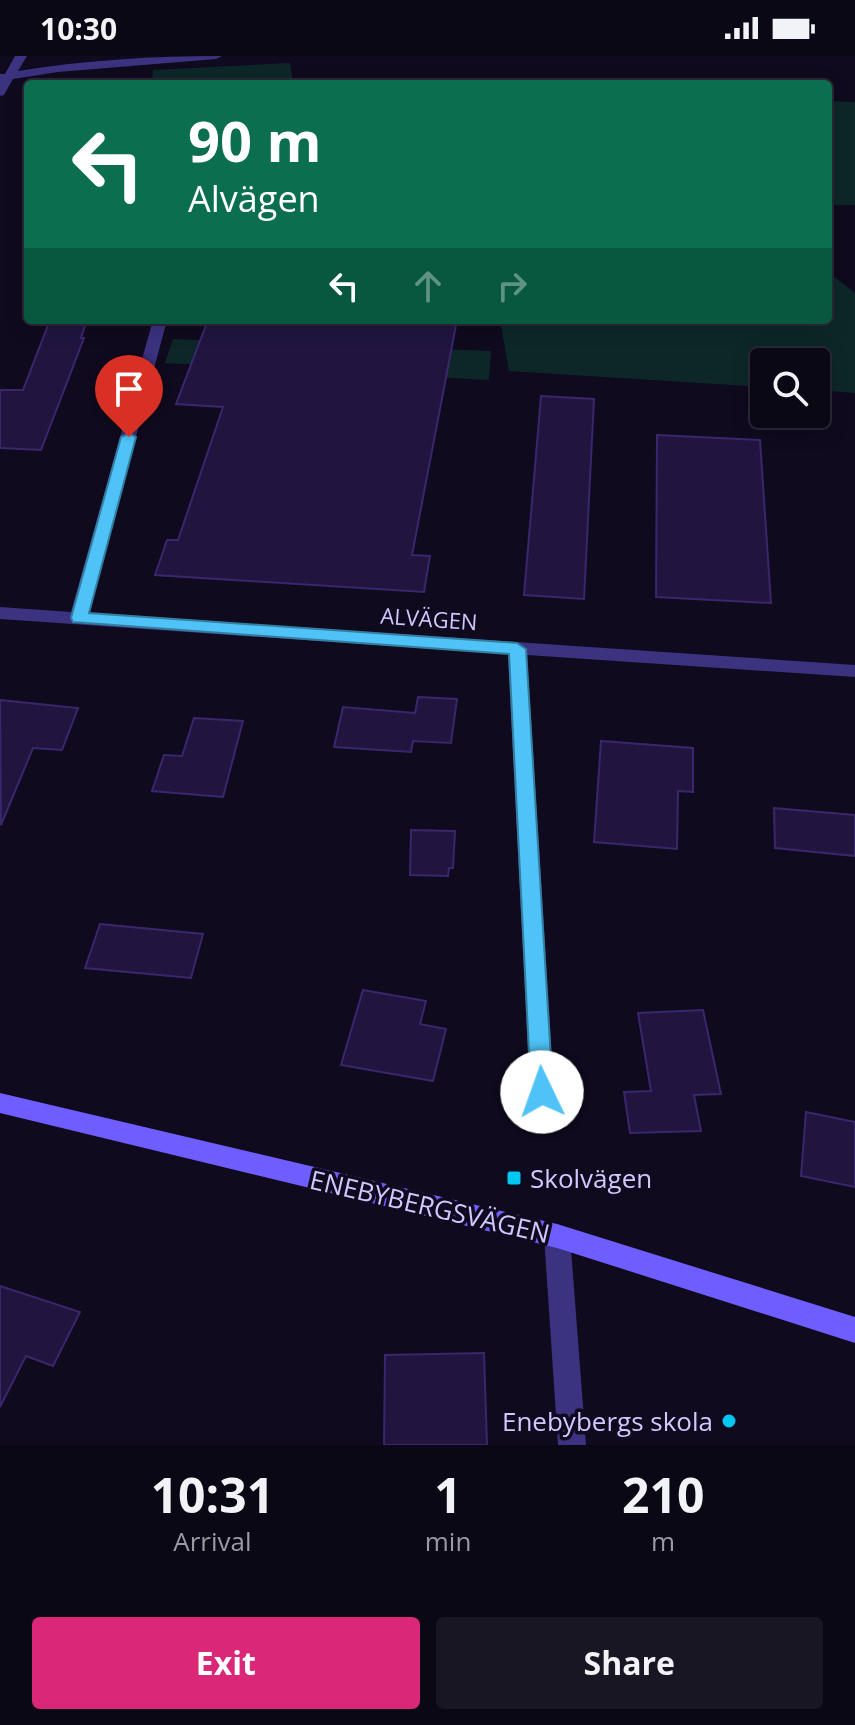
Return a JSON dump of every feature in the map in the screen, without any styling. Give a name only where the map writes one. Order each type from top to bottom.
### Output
[{"type":"main road","name":"ENEBYBERGSVÄGEN","points":[[0,1103],[557,1236],[855,1330]]},
{"type":"street","points":[[0,92],[5,77],[21,56]]},
{"type":"street","points":[[5,77],[58,68],[216,56]]},
{"type":"street","points":[[79,618],[159,324]]},
{"type":"street","name":"ALVÄGEN","points":[[0,613],[855,671]]},
{"type":"street","points":[[517,649],[542,1092]]},
{"type":"street","points":[[557,1236],[572,1445]]},
{"type":"green space","points":[[290,63],[292,80],[152,80],[153,70]]},
{"type":"green space","points":[[832,101],[855,102],[855,205],[832,205]]},
{"type":"green space","points":[[832,275],[855,293],[855,393],[830,391],[830,348],[750,348],[750,386],[509,371],[501,324],[832,324]]},
{"type":"green space","points":[[173,339],[491,351],[489,380],[165,363]]},
{"type":"building","points":[[48,324],[86,324],[81,338],[84,338],[41,450],[0,448],[0,390],[23,390]]},
{"type":"building","points":[[206,324],[456,324],[412,555],[430,556],[424,592],[155,575],[167,540],[178,540],[223,407],[176,404]]},
{"type":"building","points":[[541,396],[594,399],[584,599],[524,595]]},
{"type":"building","points":[[657,435],[760,440],[771,603],[656,597]]},
{"type":"building","points":[[418,697],[457,699],[451,743],[413,741],[411,752],[334,747],[343,707],[415,713]]},
{"type":"building","points":[[0,700],[78,708],[62,750],[33,748],[1,825]]},
{"type":"building","points":[[194,718],[243,721],[223,797],[152,791],[164,755],[182,756]]},
{"type":"building","points":[[601,741],[693,748],[693,792],[678,791],[677,849],[594,842]]},
{"type":"building","points":[[774,808],[855,815],[855,856],[775,848]]},
{"type":"building","points":[[411,830],[455,831],[453,868],[449,868],[448,876],[410,875]]},
{"type":"building","points":[[100,924],[203,934],[191,978],[85,968]]},
{"type":"building","points":[[363,990],[426,1001],[420,1024],[446,1029],[433,1081],[341,1065]]},
{"type":"building","points":[[703,1010],[721,1094],[694,1095],[701,1131],[630,1133],[624,1092],[651,1091],[638,1013]]},
{"type":"building","points":[[806,1112],[855,1122],[855,1187],[801,1176]]},
{"type":"building","points":[[0,1286],[80,1312],[53,1366],[26,1356],[0,1407]]},
{"type":"building","points":[[484,1353],[487,1445],[384,1445],[385,1355]]},
{"type":"place","name":"Skolvägen","points":[[514,1178]]},
{"type":"place","name":"Enebybergs skola","points":[[729,1421]]},
{"type":"route","points":[[129,437],[79,618],[517,649],[542,1092]]}]
